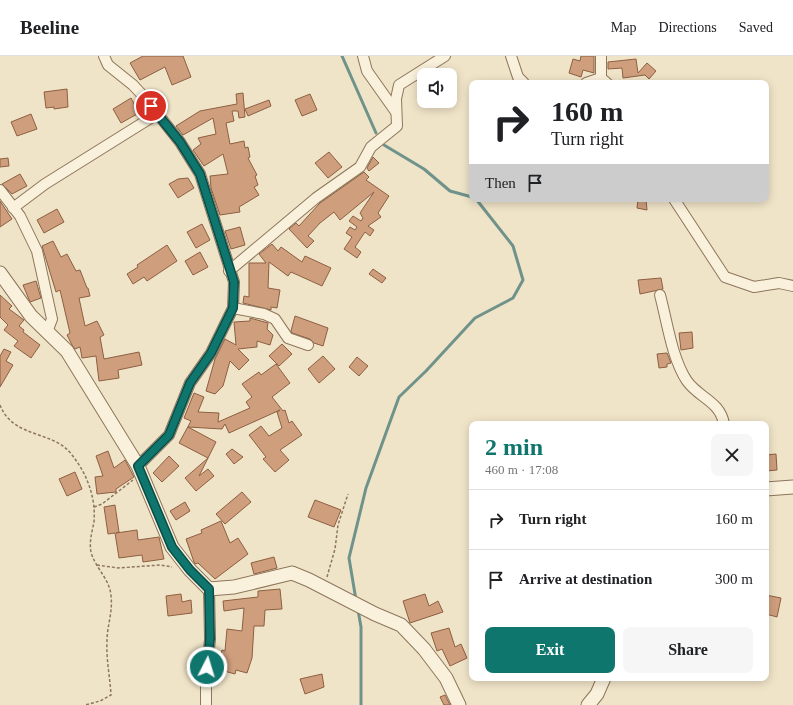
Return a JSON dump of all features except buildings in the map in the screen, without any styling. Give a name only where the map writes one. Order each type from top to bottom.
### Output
[{"type":"street","points":[[104,56],[108,65],[133,85],[180,142],[200,174],[229,271],[234,282],[233,308],[211,353],[190,383],[169,435],[139,470]]},
{"type":"street","points":[[363,56],[367,71],[396,112]]},
{"type":"street","points":[[229,271],[316,198],[360,167],[371,147],[397,126],[396,112],[399,85],[445,56]]},
{"type":"street","points":[[511,56],[518,77],[521,80]]},
{"type":"street","points":[[601,56],[604,80]]},
{"type":"street","points":[[13,208],[57,176],[157,114]]},
{"type":"street","points":[[0,190],[20,216],[37,251],[52,319],[47,332]]},
{"type":"street","points":[[676,202],[725,277],[754,287],[779,283],[793,286]]},
{"type":"street","points":[[0,273],[31,316],[67,351],[139,470],[172,547],[187,566],[209,589],[210,639],[206,681],[206,705]]},
{"type":"street","points":[[660,295],[678,362],[687,382],[722,413],[723,421]]},
{"type":"street","points":[[233,308],[264,314],[275,319],[288,338],[308,345]]},
{"type":"street","points":[[769,489],[793,487]]},
{"type":"street","points":[[209,589],[234,587],[292,573],[375,614],[401,625],[424,649],[446,678],[460,705]]},
{"type":"street","points":[[588,705],[597,694],[602,681]]},
{"type":"path","points":[[0,405],[3,414],[20,428],[60,444],[72,454],[88,481],[93,507],[91,552],[109,585],[111,596],[111,617],[106,638],[111,695],[100,701],[85,705]]},
{"type":"path","points":[[93,507],[102,504],[139,470]]},
{"type":"path","points":[[324,588],[335,549],[338,525],[348,494]]},
{"type":"path","points":[[97,565],[118,568],[160,565],[187,566]]},
{"type":"waterway","points":[[342,56],[376,133]]},
{"type":"waterway","points":[[384,145],[424,169],[450,191],[469,196]]},
{"type":"waterway","points":[[356,600],[349,558],[366,488],[399,397],[426,371],[475,318],[513,298],[523,280],[513,246],[478,202]]},
{"type":"waterway","points":[[358,610],[361,627],[361,705]]},
{"type":"route","points":[[151,106],[180,142],[200,174],[217,226],[229,271],[234,282],[233,308],[211,353],[190,383],[169,435],[138,466],[172,547],[190,570],[209,589],[210,639],[207,667]]}]
